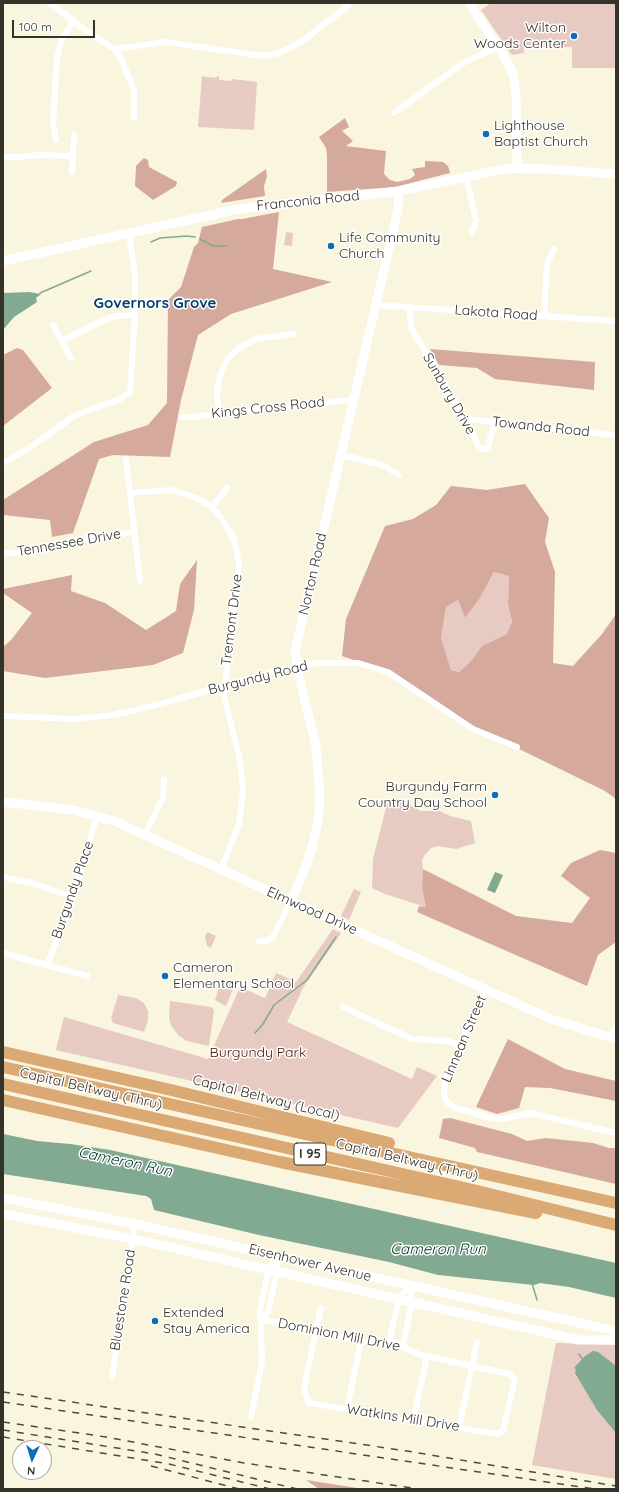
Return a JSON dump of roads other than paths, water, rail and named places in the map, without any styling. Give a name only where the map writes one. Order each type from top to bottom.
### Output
[{"type":"highway","name":"Capital Beltway (Local)","points":[[3,1052],[276,1115],[449,1159],[520,1180]]},
{"type":"highway","name":"Capital Beltway (Thru)","points":[[3,1067],[520,1180]]},
{"type":"highway","name":"Capital Beltway (Thru)","points":[[3,1084],[469,1189],[616,1225]]},
{"type":"highway","name":"I 95","points":[[3,1100],[280,1162],[616,1229]]},
{"type":"highway","name":"I 95","points":[[520,1180],[616,1203]]},
{"type":"main road","points":[[469,3],[509,64],[514,80],[517,168]]},
{"type":"main road","name":"Franconia Road","points":[[3,261],[238,209],[399,191],[466,176],[517,168],[616,174]]},
{"type":"main road","name":"Norton Road","points":[[290,901],[312,847],[318,822],[320,796],[316,746],[297,666],[296,645],[398,210],[399,191]]},
{"type":"main road","name":"Elmwood Drive","points":[[3,802],[73,810],[97,816],[145,835],[221,869],[550,1019],[614,1038]]},
{"type":"main road","name":"Eisenhower Avenue","points":[[3,1198],[135,1224],[616,1331]]},
{"type":"main road","name":"Eisenhower Avenue","points":[[3,1214],[133,1239],[579,1340],[616,1340]]},
{"type":"street","points":[[50,3],[73,21],[114,48],[121,59],[134,90],[134,117]]},
{"type":"street","points":[[114,48],[165,42],[250,55],[273,55],[301,42],[344,10],[350,3]]},
{"type":"street","points":[[56,140],[53,123],[57,58],[61,41],[73,21]]},
{"type":"street","points":[[394,113],[463,63],[498,47]]},
{"type":"street","points":[[72,172],[74,135]]},
{"type":"street","points":[[3,157],[38,155],[73,156]]},
{"type":"street","points":[[466,176],[476,221],[472,233]]},
{"type":"street","points":[[3,463],[31,447],[74,416],[122,398],[130,392],[134,315],[134,267],[129,233]]},
{"type":"street","points":[[544,316],[546,264],[554,249]]},
{"type":"street","name":"Lakota Road","points":[[376,305],[616,321]]},
{"type":"street","name":"Sunbury Drive","points":[[409,307],[410,320],[415,335],[466,419],[477,446],[481,449],[488,447],[491,435],[498,422]]},
{"type":"street","points":[[62,341],[106,319],[118,316],[134,315]]},
{"type":"street","points":[[53,325],[71,358]]},
{"type":"street","points":[[219,414],[217,392],[219,380],[224,365],[233,353],[256,339],[294,334]]},
{"type":"street","name":"Kings Cross Road","points":[[182,418],[338,401],[354,401]]},
{"type":"street","name":"Towanda Road","points":[[466,419],[616,435]]},
{"type":"street","points":[[341,455],[383,464],[399,475]]},
{"type":"street","points":[[126,459],[140,581]]},
{"type":"street","points":[[212,507],[227,488]]},
{"type":"street","name":"Tremont Drive","points":[[130,493],[162,490],[179,492],[197,498],[212,507],[229,530],[235,544],[238,558],[224,696],[240,761],[243,791],[238,824],[221,869]]},
{"type":"street","name":"Tennessee Drive","points":[[3,554],[42,550],[74,540],[134,532]]},
{"type":"street","name":"Burgundy Road","points":[[3,716],[75,719],[113,715],[160,704],[224,685],[297,666],[333,662],[358,663],[388,672],[473,729],[517,747]]},
{"type":"street","points":[[145,835],[163,798],[164,780]]},
{"type":"street","name":"Burgundy Place","points":[[46,965],[73,897],[97,816]]},
{"type":"street","points":[[3,877],[32,883],[73,897]]},
{"type":"street","name":"Norton Road","points":[[259,941],[267,941],[273,937],[290,901]]},
{"type":"street","points":[[4,955],[87,976]]},
{"type":"street","name":"Linnean Street","points":[[485,989],[444,1085],[445,1099],[448,1103],[456,1108],[498,1119],[533,1114],[616,1133]]},
{"type":"street","points":[[343,1007],[412,1039],[444,1040],[460,1045]]},
{"type":"street","points":[[614,1038],[616,1025]]},
{"type":"street","name":"Bluestone Road","points":[[112,1377],[135,1224]]},
{"type":"street","points":[[251,1417],[261,1373],[260,1310],[277,1255]]},
{"type":"street","points":[[389,1342],[399,1300],[410,1285]]},
{"type":"street","points":[[403,1345],[412,1302],[410,1285]]},
{"type":"street","points":[[316,1331],[321,1308]]},
{"type":"street","name":"Dominion Mill Drive","points":[[261,1319],[376,1344],[389,1342],[403,1345],[418,1354],[427,1357],[509,1374],[514,1379],[514,1383],[504,1428],[497,1434]]},
{"type":"street","name":"Watkins Mill Drive","points":[[316,1331],[304,1390],[309,1403],[497,1434]]},
{"type":"street","points":[[346,1409],[361,1341]]},
{"type":"street","points":[[459,1428],[477,1342]]},
{"type":"street","points":[[413,1420],[427,1357]]},
{"type":"water","points":[[29,292],[41,294],[36,298],[37,302],[14,317],[3,330],[3,293]]},
{"type":"water","points":[[495,872],[503,875],[495,893],[487,890]]},
{"type":"water","name":"Cameron Run","points":[[3,1134],[37,1141],[110,1150],[616,1263],[616,1298],[569,1287],[540,1283],[534,1285],[438,1275],[389,1262],[259,1235],[154,1210],[151,1199],[146,1196],[3,1174]]},
{"type":"water","points":[[593,1351],[598,1352],[616,1366],[616,1433],[597,1410],[575,1373],[576,1369],[574,1368],[585,1356]]},
{"type":"waterway","points":[[151,242],[160,238],[187,236],[195,237]]},
{"type":"waterway","points":[[200,239],[213,246],[227,246]]},
{"type":"waterway","points":[[40,293],[91,271]]},
{"type":"waterway","points":[[255,1033],[263,1024],[274,1005],[307,980],[336,937]]},
{"type":"waterway","points":[[532,1283],[537,1300]]},
{"type":"waterway","points":[[579,1354],[583,1360]]},
{"type":"railway","points":[[3,1392],[407,1451],[616,1486]]},
{"type":"railway","points":[[3,1402],[595,1489]]},
{"type":"railway","points":[[3,1422],[106,1437],[244,1463],[419,1489]]},
{"type":"railway","points":[[3,1430],[155,1454],[297,1489]]},
{"type":"railway","points":[[3,1437],[169,1464],[270,1489]]},
{"type":"railway","points":[[151,1466],[239,1489]]},
{"type":"place","name":"Wilton Woods Center","points":[[574,36]]},
{"type":"place","name":"Lighthouse Baptist Church","points":[[486,134]]},
{"type":"place","name":"Life Community Church","points":[[331,246]]},
{"type":"place","name":"Burgundy Farm Country Day School","points":[[495,795]]},
{"type":"place","name":"Cameron Elementary School","points":[[165,976]]},
{"type":"place","name":"Extended Stay America","points":[[155,1321]]},
{"type":"district","name":"Governors Grove","points":[[155,303]]},
{"type":"park label","name":"Burgundy Park","points":[[258,1053]]}]
